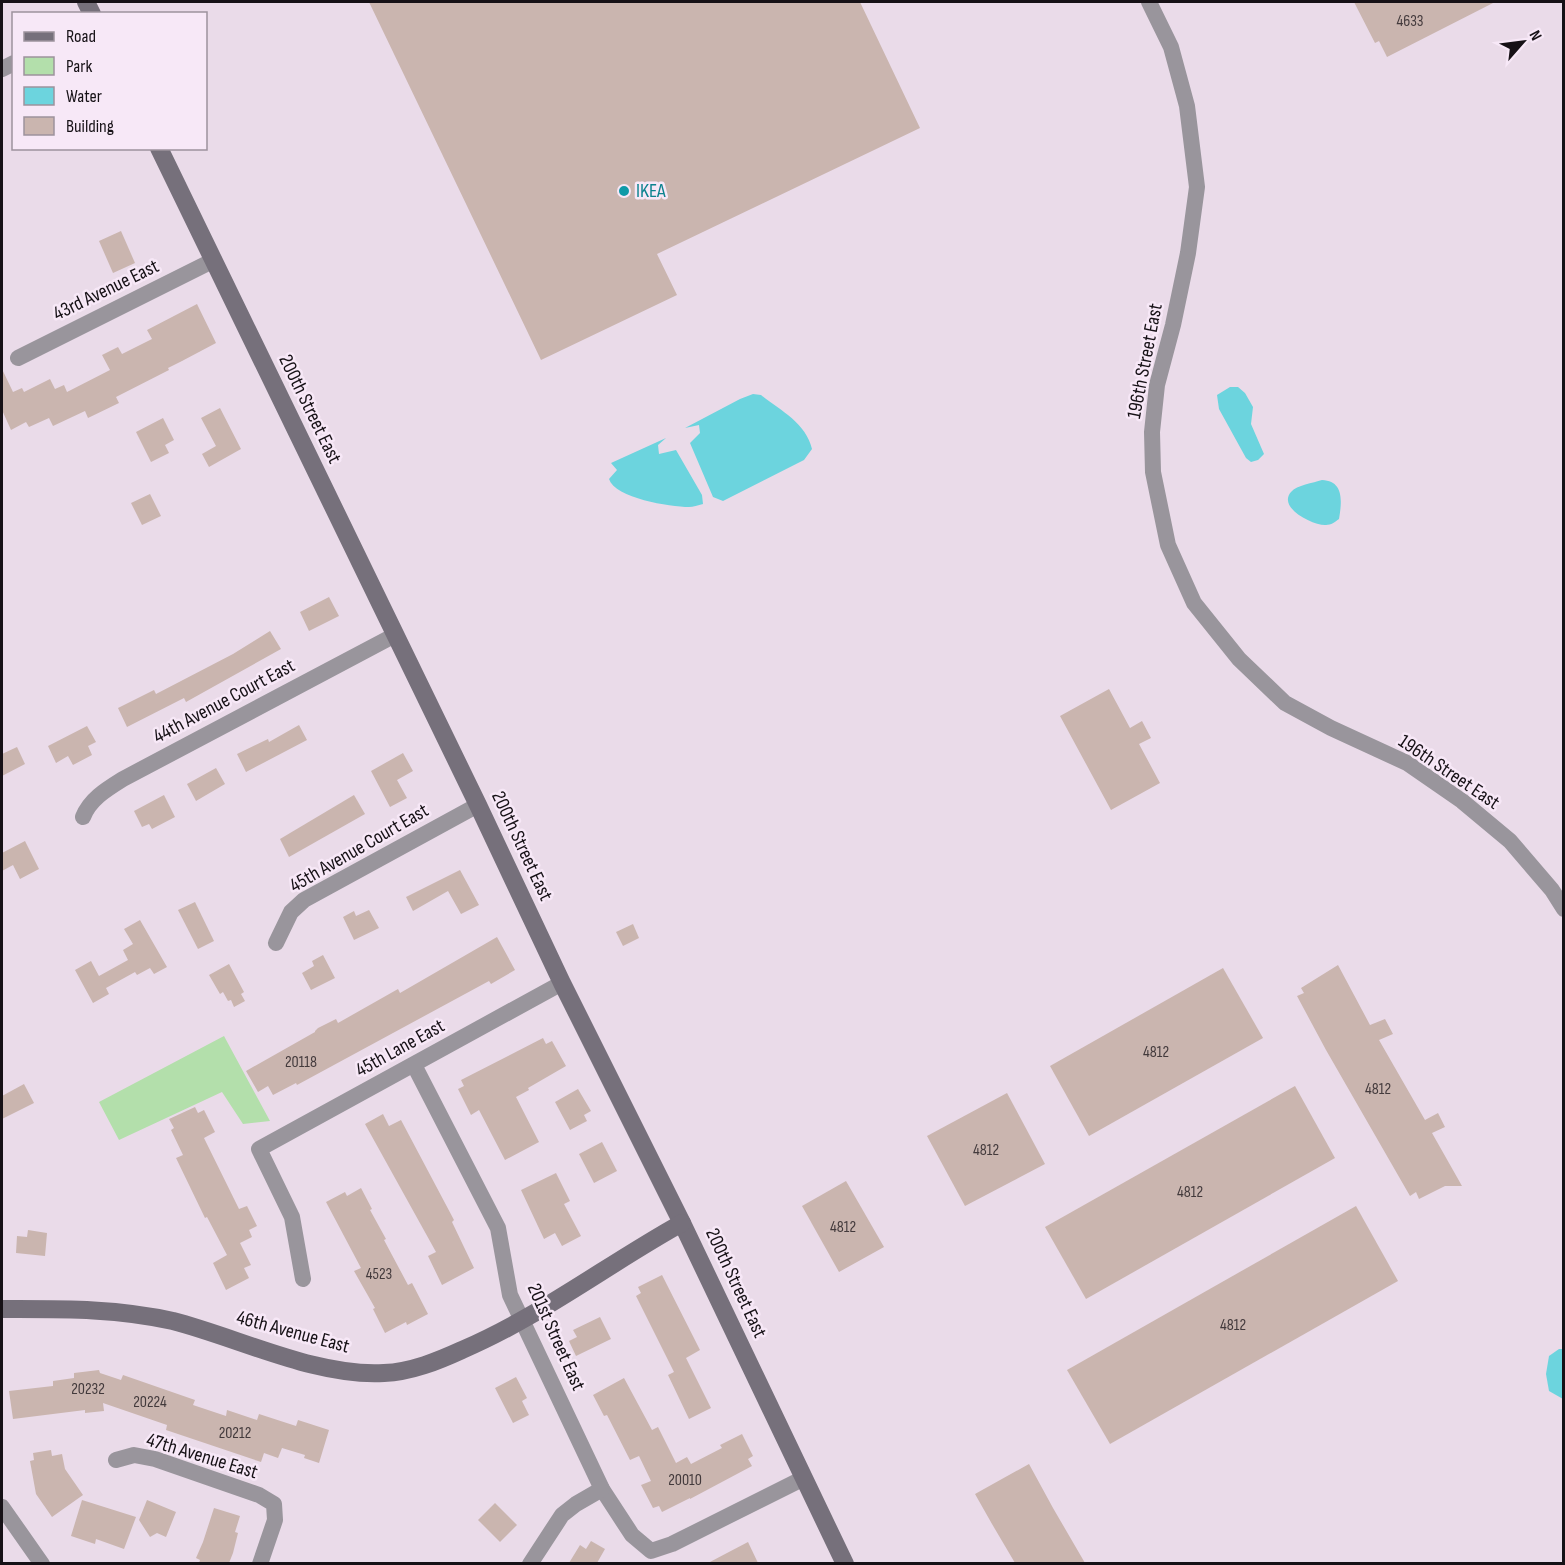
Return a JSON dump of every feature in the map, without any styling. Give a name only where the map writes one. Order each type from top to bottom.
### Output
[{"type":"street","name":"196th Street East","points":[[1149,2],[1171,47],[1187,106],[1197,187],[1188,253],[1173,325],[1157,385],[1152,432],[1153,472],[1168,545],[1194,603],[1239,659],[1285,702],[1331,728],[1407,763],[1462,801],[1510,840],[1552,890],[1563,909]]},
{"type":"street","name":"200th Street East","points":[[160,150],[845,1563]]},
{"type":"street","name":"43rd Avenue East","points":[[18,358],[214,260]]},
{"type":"street","name":"44th Avenue Court East","points":[[83,817],[87,807],[105,789],[395,635]]},
{"type":"street","name":"45th Avenue Court East","points":[[276,943],[291,912],[304,900],[478,805]]},
{"type":"street","name":"45th Lane East","points":[[303,1279],[292,1217],[259,1149],[562,983]]},
{"type":"street","name":"201st Street East","points":[[414,1065],[498,1228],[510,1295],[602,1489],[632,1535],[651,1551],[672,1544],[804,1478]]},
{"type":"street","name":"46th Avenue East","points":[[2,1309],[99,1309],[135,1313],[174,1322],[324,1367],[385,1373],[413,1368],[445,1358],[491,1337],[523,1320],[682,1223]]},
{"type":"street","name":"47th Avenue East","points":[[116,1460],[134,1455],[155,1459],[259,1495],[274,1504],[274,1520],[260,1563]]},
{"type":"street","points":[[530,1563],[562,1515],[602,1489]]},
{"type":"street","points":[[2,1507],[42,1563]]},
{"type":"green space","points":[[224,1036],[270,1121],[243,1124],[222,1092],[119,1140],[99,1102]]},
{"type":"water","points":[[1230,387],[1238,387],[1245,393],[1253,407],[1251,424],[1264,454],[1258,460],[1251,462],[1246,458],[1219,409],[1217,395]]},
{"type":"water","points":[[753,394],[761,395],[792,418],[804,432],[812,449],[804,460],[723,501],[713,497],[690,443],[700,433],[699,425],[685,428]]},
{"type":"water","points":[[666,438],[658,445],[659,454],[676,450],[702,495],[703,504],[680,507],[644,500],[621,491],[613,486],[609,479],[617,470],[611,463]]},
{"type":"water","points":[[1322,480],[1329,481],[1338,488],[1341,499],[1339,519],[1328,525],[1314,523],[1299,515],[1289,504],[1288,498],[1297,488]]},
{"type":"water","points":[[1563,1349],[1563,1399],[1549,1391],[1546,1374],[1549,1356]]},
{"type":"building","name":"IKEA","points":[[369,2],[860,2],[920,128],[657,254],[677,295],[541,360]]},
{"type":"building","points":[[1354,2],[1495,2],[1387,57],[1379,41],[1375,43]]},
{"type":"building","points":[[121,231],[135,263],[113,273],[99,241]]},
{"type":"building","points":[[197,304],[216,343],[116,397],[119,403],[88,418],[85,411],[53,426],[49,418],[29,427],[26,422],[11,430],[2,410],[2,369],[13,392],[22,388],[24,392],[50,379],[55,389],[64,385],[67,392],[110,370],[102,355],[118,347],[122,354],[152,339],[147,330]]},
{"type":"building","points":[[220,408],[241,449],[209,467],[202,454],[216,446],[201,418]]},
{"type":"building","points":[[163,418],[174,440],[165,445],[169,453],[151,462],[136,432]]},
{"type":"building","points":[[150,494],[161,516],[142,525],[131,503]]},
{"type":"building","points":[[329,597],[339,616],[309,631],[300,612]]},
{"type":"building","points":[[270,631],[281,649],[186,702],[184,698],[127,727],[118,708],[154,690],[156,694],[233,654]]},
{"type":"building","points":[[1109,689],[1130,728],[1142,721],[1151,738],[1139,744],[1160,783],[1111,810],[1060,716]]},
{"type":"building","points":[[299,725],[307,740],[246,772],[237,754],[268,739],[269,742]]},
{"type":"building","points":[[87,726],[96,742],[88,746],[92,755],[73,765],[68,756],[56,763],[48,746]]},
{"type":"building","points":[[17,747],[25,764],[2,776],[2,754]]},
{"type":"building","points":[[403,753],[413,771],[397,780],[407,798],[390,807],[371,771]]},
{"type":"building","points":[[216,768],[225,784],[196,801],[187,784]]},
{"type":"building","points":[[164,795],[175,817],[152,829],[149,824],[142,827],[134,811]]},
{"type":"building","points":[[354,795],[365,814],[289,857],[280,839]]},
{"type":"building","points":[[25,841],[39,869],[20,879],[13,865],[2,871],[2,853]]},
{"type":"building","points":[[460,870],[479,905],[461,914],[448,891],[413,911],[406,897]]},
{"type":"building","points":[[195,902],[214,941],[198,949],[178,910]]},
{"type":"building","points":[[369,910],[379,928],[354,940],[343,917],[354,911],[356,916]]},
{"type":"building","points":[[140,920],[167,967],[154,974],[150,968],[137,975],[135,972],[106,988],[109,994],[93,1003],[75,970],[91,961],[99,976],[128,960],[123,950],[133,944],[124,929]]},
{"type":"building","points":[[633,924],[639,938],[623,946],[616,932]]},
{"type":"building","points":[[497,937],[515,970],[491,984],[489,981],[297,1085],[296,1083],[273,1095],[268,1086],[258,1092],[246,1071],[315,1032],[318,1028],[336,1019],[338,1023],[398,989],[400,993]]},
{"type":"building","points":[[323,955],[335,978],[311,990],[302,973],[314,966],[312,961]]},
{"type":"building","points":[[229,964],[244,992],[241,994],[245,1001],[234,1007],[223,992],[220,994],[209,975]]},
{"type":"building","points":[[1338,965],[1370,1025],[1385,1019],[1393,1034],[1379,1040],[1425,1120],[1438,1113],[1445,1127],[1432,1133],[1462,1186],[1445,1186],[1419,1199],[1416,1192],[1410,1196],[1326,1050],[1297,996],[1304,993],[1301,988]]},
{"type":"building","points":[[1223,968],[1263,1038],[1089,1136],[1050,1066]]},
{"type":"building","points":[[543,1038],[546,1044],[552,1041],[566,1066],[516,1097],[539,1142],[505,1160],[479,1110],[471,1115],[458,1089],[464,1086],[461,1080]]},
{"type":"building","points":[[24,1084],[34,1103],[2,1119],[2,1096]]},
{"type":"building","points":[[1295,1086],[1335,1158],[1086,1299],[1045,1227]]},
{"type":"building","points":[[578,1089],[591,1111],[584,1115],[587,1121],[570,1130],[555,1102]]},
{"type":"building","points":[[1007,1093],[1045,1164],[965,1206],[927,1136]]},
{"type":"building","points":[[195,1107],[198,1113],[204,1110],[215,1132],[204,1138],[239,1209],[247,1206],[257,1226],[249,1230],[252,1237],[240,1243],[251,1265],[244,1268],[249,1278],[226,1290],[213,1263],[227,1255],[207,1217],[205,1218],[176,1158],[183,1155],[171,1130],[174,1128],[169,1119]]},
{"type":"building","points":[[383,1114],[389,1126],[401,1120],[454,1220],[452,1222],[474,1268],[442,1285],[428,1256],[436,1252],[365,1124]]},
{"type":"building","points":[[602,1142],[617,1171],[594,1183],[579,1154]]},
{"type":"building","points":[[556,1173],[570,1201],[564,1204],[581,1236],[562,1246],[555,1233],[544,1239],[521,1190]]},
{"type":"building","points":[[846,1181],[884,1247],[839,1272],[802,1206]]},
{"type":"building","points":[[361,1188],[386,1239],[384,1240],[408,1285],[412,1283],[428,1314],[385,1333],[373,1309],[375,1308],[354,1271],[361,1268],[326,1202],[345,1192],[347,1196]]},
{"type":"building","points":[[1356,1206],[1398,1281],[1110,1444],[1067,1370]]},
{"type":"building","points":[[28,1230],[47,1233],[45,1256],[16,1253],[17,1236],[27,1237]]},
{"type":"building","points":[[662,1275],[700,1350],[686,1358],[711,1408],[689,1419],[668,1375],[674,1372],[636,1296],[641,1293],[638,1287]]},
{"type":"building","points":[[600,1317],[611,1339],[576,1356],[569,1341],[577,1337],[573,1330]]},
{"type":"building","points":[[99,1370],[100,1373],[121,1380],[123,1375],[195,1400],[193,1405],[226,1416],[227,1410],[257,1420],[259,1414],[296,1426],[298,1420],[329,1430],[319,1463],[304,1458],[305,1455],[282,1448],[278,1458],[264,1453],[261,1462],[166,1430],[167,1425],[103,1403],[104,1411],[85,1413],[85,1410],[13,1419],[9,1391],[53,1386],[53,1381],[74,1378],[74,1373]]},
{"type":"building","points":[[516,1377],[527,1398],[522,1401],[529,1415],[513,1423],[495,1388]]},
{"type":"building","points":[[624,1378],[652,1430],[658,1427],[676,1463],[687,1457],[691,1464],[722,1448],[720,1445],[742,1434],[753,1456],[748,1459],[752,1466],[662,1512],[659,1506],[653,1508],[641,1485],[651,1481],[639,1456],[630,1460],[607,1415],[604,1416],[593,1395]]},
{"type":"building","points":[[51,1450],[52,1456],[62,1454],[65,1469],[83,1495],[52,1517],[36,1494],[30,1461],[34,1460],[33,1453]]},
{"type":"building","points":[[1029,1464],[1085,1563],[1015,1563],[975,1494]]},
{"type":"building","points":[[82,1500],[136,1517],[124,1549],[96,1539],[95,1544],[71,1536]]},
{"type":"building","points":[[147,1500],[176,1512],[166,1537],[157,1533],[150,1537],[139,1520]]},
{"type":"building","points":[[495,1503],[517,1525],[500,1542],[478,1520]]},
{"type":"building","points":[[214,1508],[240,1516],[235,1532],[238,1533],[233,1553],[229,1563],[199,1563],[200,1560],[196,1558]]},
{"type":"building","points":[[591,1541],[605,1549],[597,1563],[569,1563],[580,1545],[586,1549]]},
{"type":"building","points":[[748,1542],[758,1563],[708,1563],[727,1553]]},
{"type":"place","name":"IKEA","points":[[624,191]]}]
